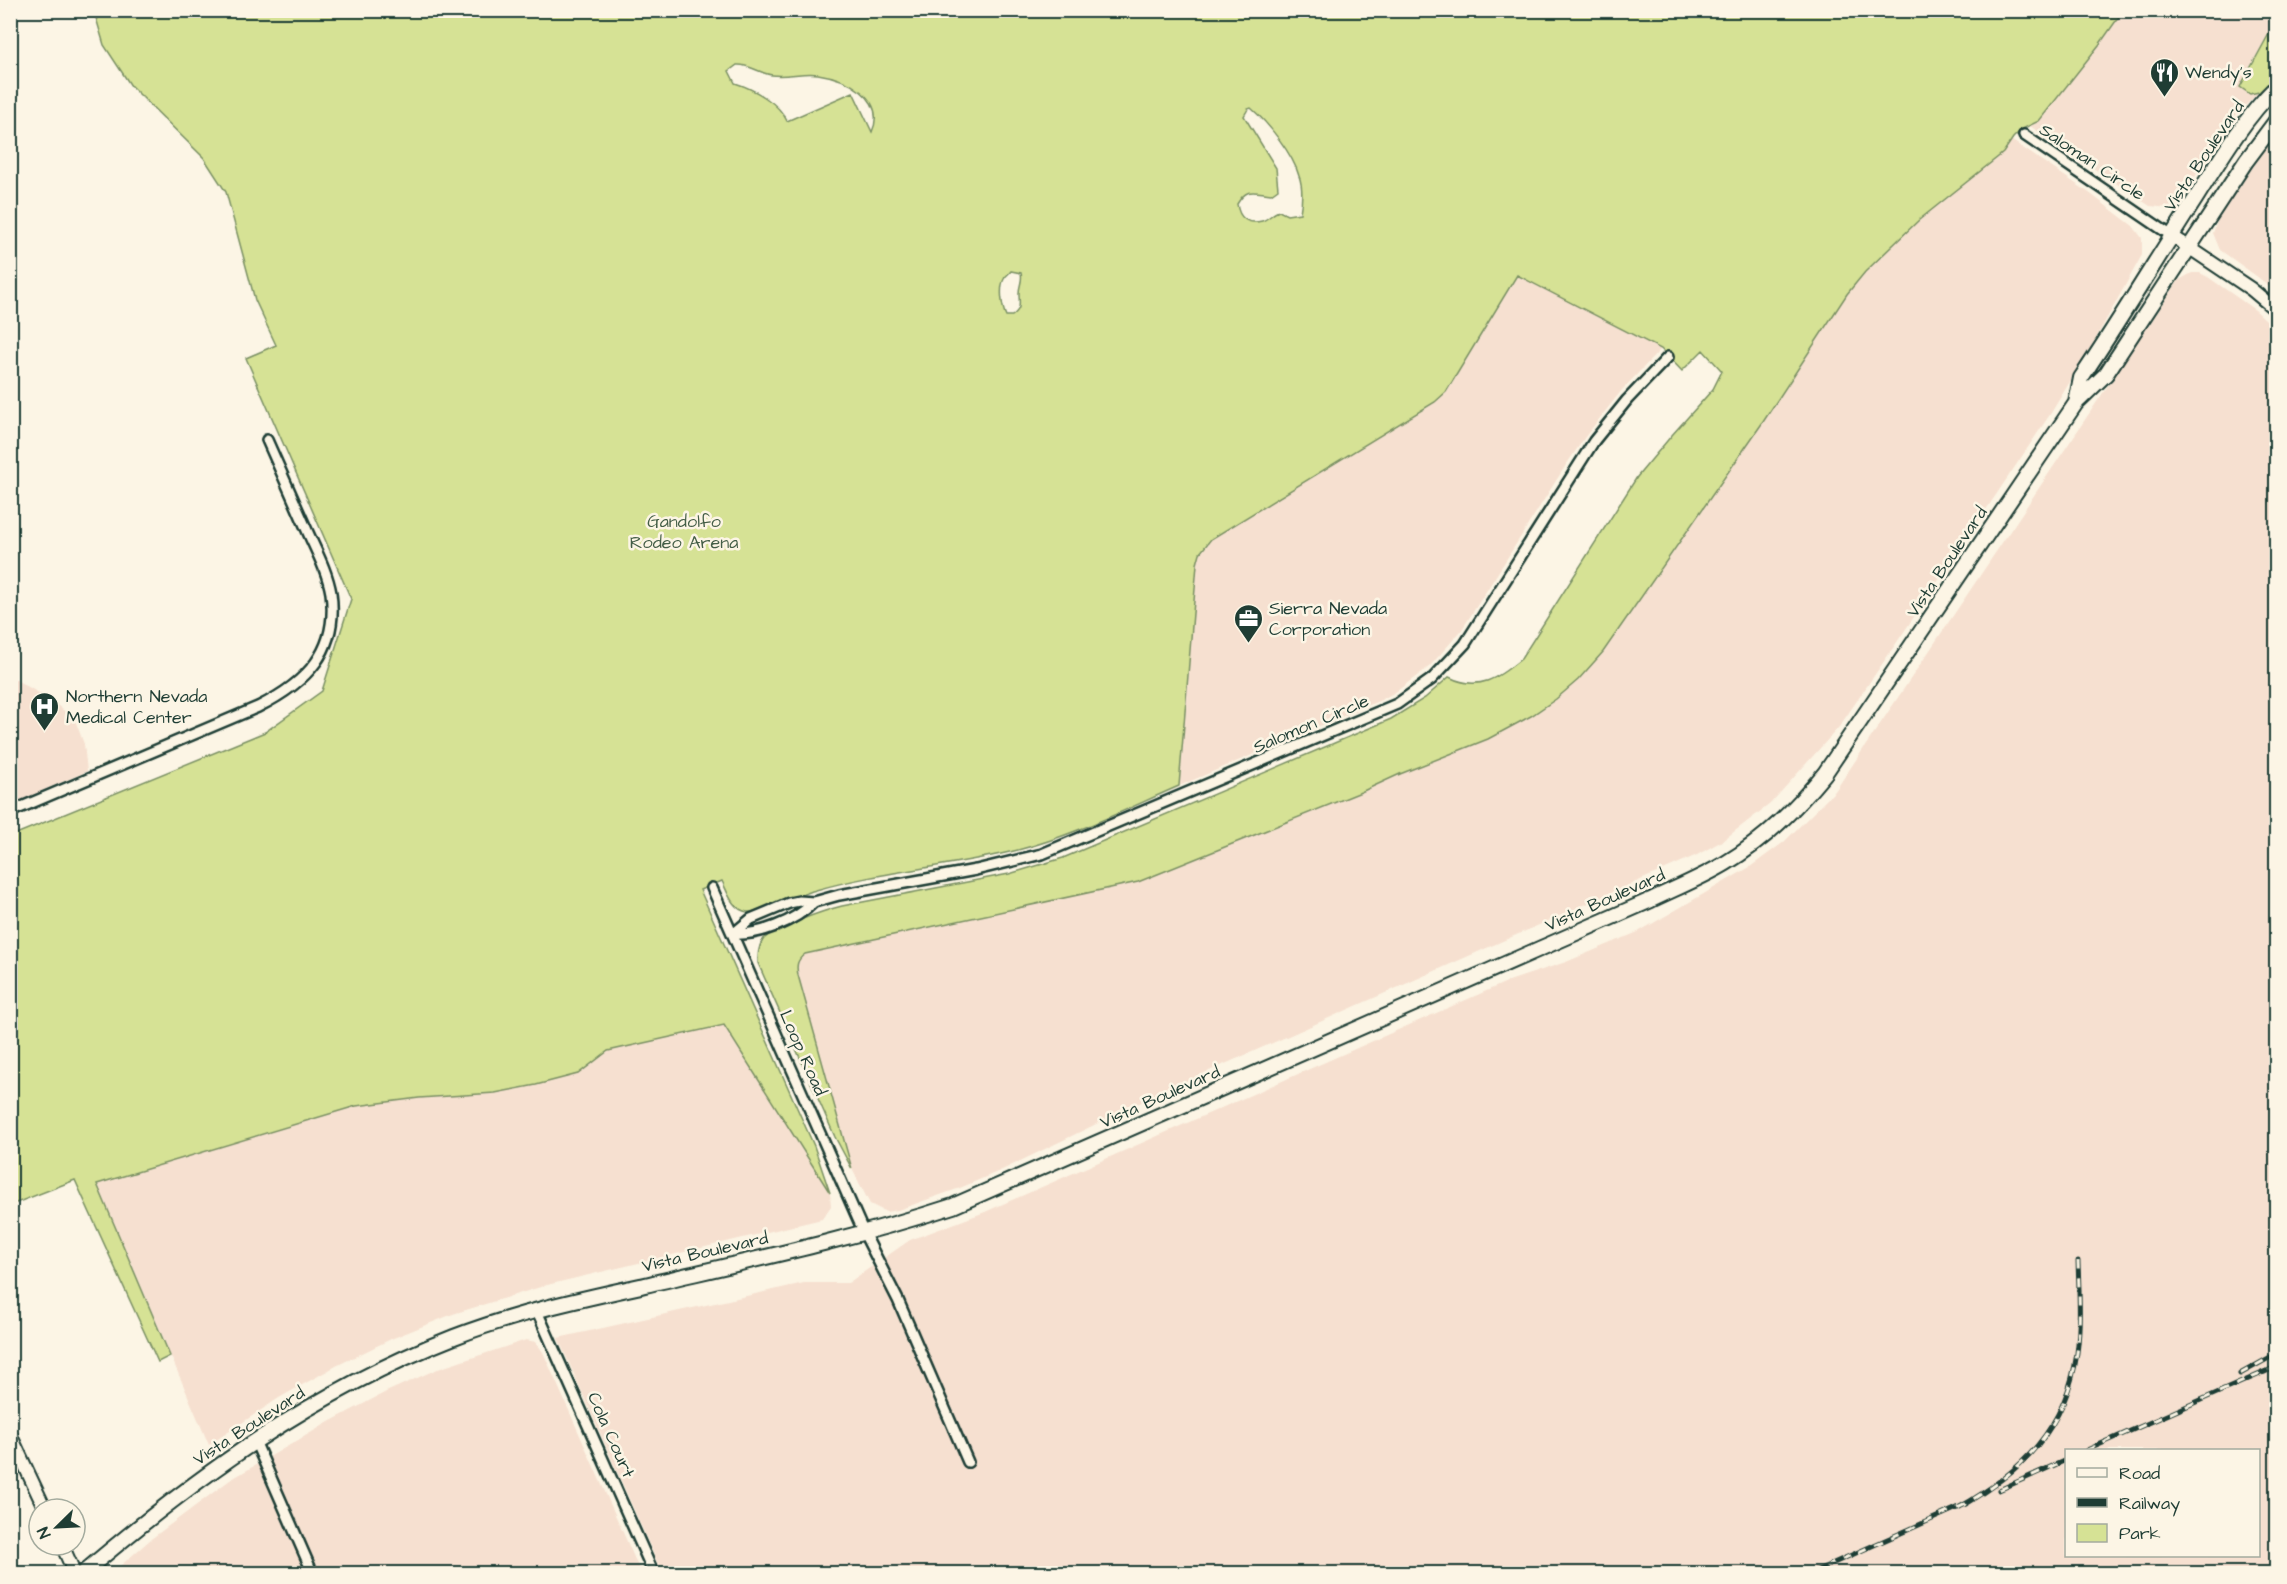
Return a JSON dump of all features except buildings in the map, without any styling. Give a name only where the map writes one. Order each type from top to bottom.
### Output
[{"type":"main road","name":"Vista Boulevard","points":[[2076,403],[2081,378],[2235,137],[2252,113],[2277,87]]},
{"type":"main road","name":"Vista Boulevard","points":[[82,1574],[170,1501],[255,1441],[351,1383],[397,1361],[455,1337],[537,1311],[864,1233],[953,1206],[1651,900],[1742,853],[1779,824],[1825,773],[2076,403],[2106,374],[2246,161],[2277,121]]},
{"type":"street","name":"Saloman Circle","points":[[2024,135],[2172,236]]},
{"type":"street","points":[[2172,236],[2251,289],[2277,310]]},
{"type":"street","name":"Salomon Circle","points":[[733,934],[752,919],[789,903],[814,902],[839,895],[1004,864],[1042,854],[1374,716],[1397,704],[1432,679],[1465,644],[1594,441],[1627,400],[1668,357]]},
{"type":"street","points":[[10,812],[258,706],[290,689],[312,669],[326,642],[330,627],[331,592],[323,567],[267,440]]},
{"type":"street","name":"Loop Road","points":[[712,888],[864,1233],[898,1300],[968,1462]]},
{"type":"street","name":"Salomon Circle","points":[[733,934],[747,935],[758,932],[806,911],[814,902]]},
{"type":"street","name":"Cola Court","points":[[537,1311],[654,1574]]},
{"type":"street","points":[[10,1434],[39,1497]]},
{"type":"street","points":[[255,1441],[313,1574]]},
{"type":"street","points":[[67,1557],[75,1574]]},
{"type":"shaded area","points":[[2123,11],[2276,11],[2276,21],[2246,74],[2250,94],[2259,92],[2236,115],[2179,201],[2169,208],[2150,206],[2030,126],[2039,121]]},
{"type":"shaded area","points":[[2276,133],[2276,294],[2259,278],[2220,250],[2213,233],[2219,217]]},
{"type":"shaded area","points":[[2011,140],[2088,192],[2133,226],[2142,238],[2142,255],[2051,413],[1889,654],[1839,727],[1770,804],[1722,841],[1697,855],[1164,1091],[1002,1170],[898,1210],[886,1212],[870,1204],[852,1169],[798,975],[796,967],[804,954],[1138,882],[1488,739],[1531,716],[1556,699],[1763,422],[1847,294],[1865,272],[1919,220],[2003,153]]},
{"type":"shaded area","points":[[2192,273],[2200,273],[2208,277],[2255,310],[2276,329],[2276,1573],[662,1573],[558,1338],[804,1283],[848,1283],[910,1240],[985,1212],[1509,981],[1566,962],[1638,932],[1750,867],[1784,842],[1835,791],[2179,280]]},
{"type":"shaded area","points":[[1517,275],[1661,349],[1622,390],[1585,437],[1461,631],[1430,666],[1381,700],[1179,786],[1197,564],[1200,553],[1211,539],[1435,402],[1446,392]]},
{"type":"shaded area","name":"Northern Nevada Medical Center","points":[[11,677],[51,700],[75,720],[84,744],[87,771],[11,805]]},
{"type":"shaded area","points":[[724,1025],[830,1193],[831,1206],[822,1219],[547,1285],[453,1314],[391,1339],[336,1366],[279,1398],[209,1445],[97,1184],[356,1106],[419,1098],[495,1093],[536,1085],[578,1074],[608,1051]]},
{"type":"shaded area","points":[[526,1340],[536,1342],[543,1352],[641,1573],[111,1574],[151,1539],[230,1480],[329,1422],[386,1392],[435,1370]]},
{"type":"green space","name":"Gandolfo Rodeo Arena","points":[[94,11],[2123,11],[2039,121],[2022,129],[2003,153],[1919,220],[1865,272],[1847,294],[1763,422],[1603,652],[1578,680],[1556,699],[1531,716],[1488,739],[1138,882],[805,954],[798,963],[798,975],[852,1169],[835,1137],[758,963],[760,945],[768,935],[800,920],[842,906],[1009,874],[1063,858],[1391,719],[1425,698],[1449,677],[1470,683],[1488,681],[1521,659],[1637,477],[1713,389],[1722,371],[1703,350],[1682,371],[1661,349],[1517,275],[1446,392],[1435,402],[1211,539],[1200,553],[1197,564],[1179,786],[1039,844],[993,856],[841,884],[809,892],[753,912],[738,908],[731,900],[722,881],[700,890],[814,1146],[830,1193],[724,1025],[608,1051],[578,1074],[536,1085],[495,1093],[419,1098],[356,1106],[97,1184],[170,1356],[158,1362],[75,1180],[11,1205],[11,836],[265,732],[322,691],[351,599],[246,358],[276,345],[255,300],[226,192],[204,158],[131,86],[104,45]],"holes":[[[737,65],[772,75],[818,74],[851,85],[869,100],[874,109],[875,120],[872,132],[853,92],[787,121],[778,108],[765,98],[735,83],[729,71]],[[1251,108],[1265,122],[1279,139],[1296,167],[1301,185],[1300,213],[1287,215],[1279,211],[1257,222],[1248,221],[1242,217],[1237,204],[1244,195],[1251,192],[1271,194],[1278,189],[1276,168],[1244,116]],[[1011,271],[1021,273],[1019,306],[1012,316],[1006,316],[1002,303],[1002,283]]]},
{"type":"green space","points":[[2276,21],[2276,76],[2259,92],[2250,94],[2240,87]]},
{"type":"railway","points":[[1958,1508],[1981,1494],[2021,1463],[2037,1446],[2063,1404],[2077,1353],[2078,1261]]},
{"type":"railway","points":[[2240,1374],[2276,1354]]},
{"type":"railway","points":[[2089,1449],[2276,1367]]},
{"type":"railway","points":[[1999,1490],[2065,1460]]},
{"type":"railway","points":[[1809,1574],[1966,1504]]},
{"type":"place","name":"Wendy's","points":[[2164,98]]},
{"type":"place","name":"Sierra Nevada Corporation","points":[[1248,644]]},
{"type":"place","name":"Northern Nevada Medical Center","points":[[45,732]]}]
